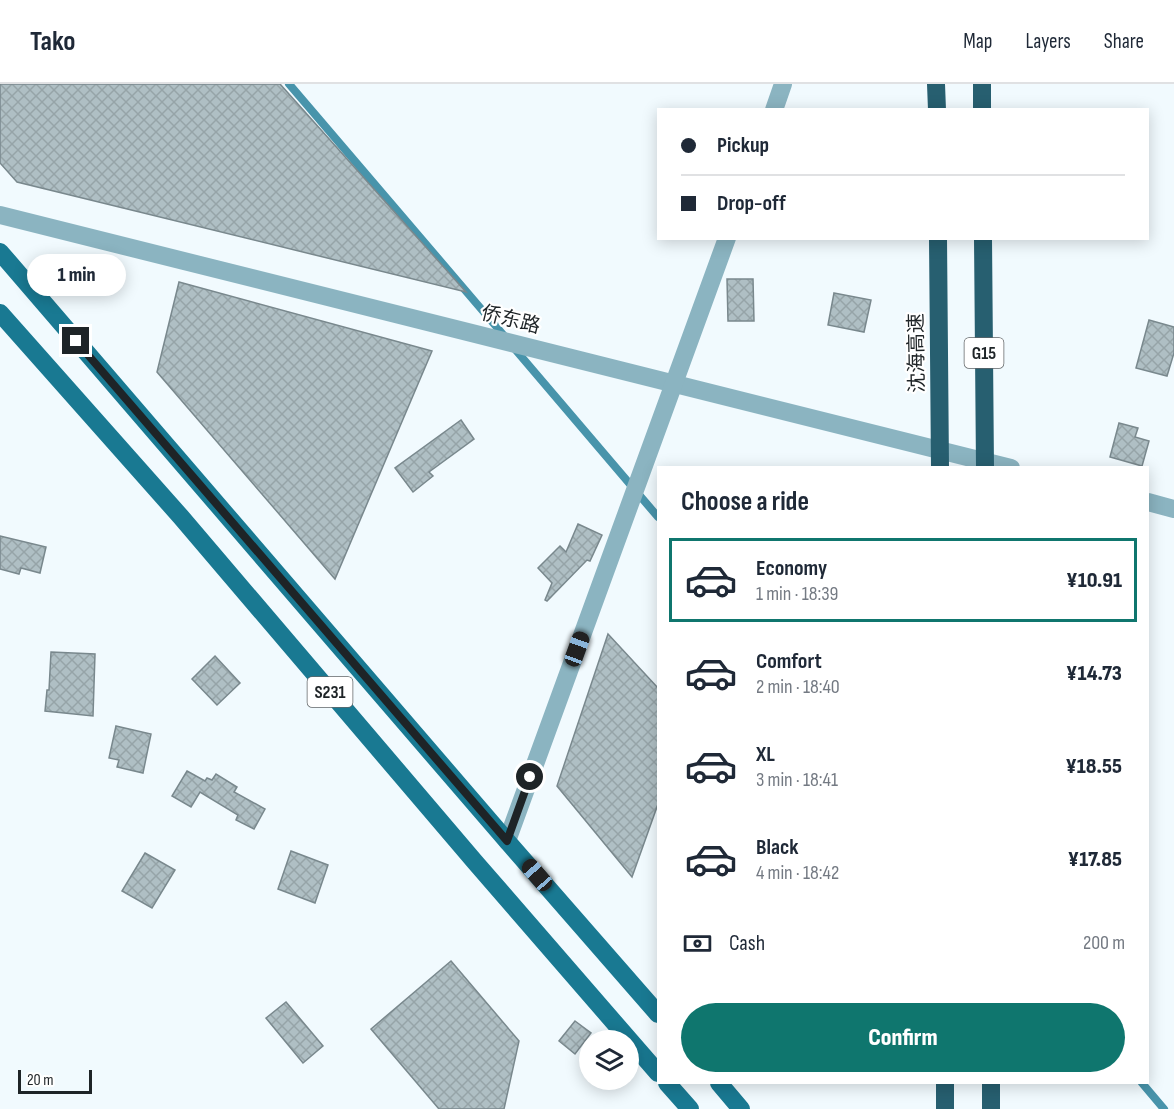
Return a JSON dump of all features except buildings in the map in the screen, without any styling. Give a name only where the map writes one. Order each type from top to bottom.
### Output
[{"type":"highway","points":[[936,84],[936,108]]},
{"type":"highway","points":[[982,84],[982,108]]},
{"type":"highway","name":"沈海高速","points":[[938,240],[940,466]]},
{"type":"highway","name":"G15","points":[[983,240],[985,466]]},
{"type":"highway","points":[[945,1084],[945,1109]]},
{"type":"highway","points":[[991,1084],[991,1109]]},
{"type":"main road","name":"S231","points":[[0,252],[657,1013]]},
{"type":"main road","name":"S231","points":[[0,313],[189,526],[657,1072]]},
{"type":"main road","points":[[668,1084],[690,1109]]},
{"type":"main road","points":[[720,1084],[741,1109]]},
{"type":"street","points":[[775,108],[783,84]]},
{"type":"street","name":"侨东路","points":[[0,214],[1003,466]]},
{"type":"street","points":[[507,841],[726,240]]},
{"type":"street","points":[[1149,502],[1174,509]]},
{"type":"waterway","points":[[289,84],[506,338]]},
{"type":"waterway","points":[[514,348],[657,516]]},
{"type":"waterway","points":[[1143,1084],[1164,1109]]},
{"type":"route","points":[[76,341],[507,841],[530,777]]}]
